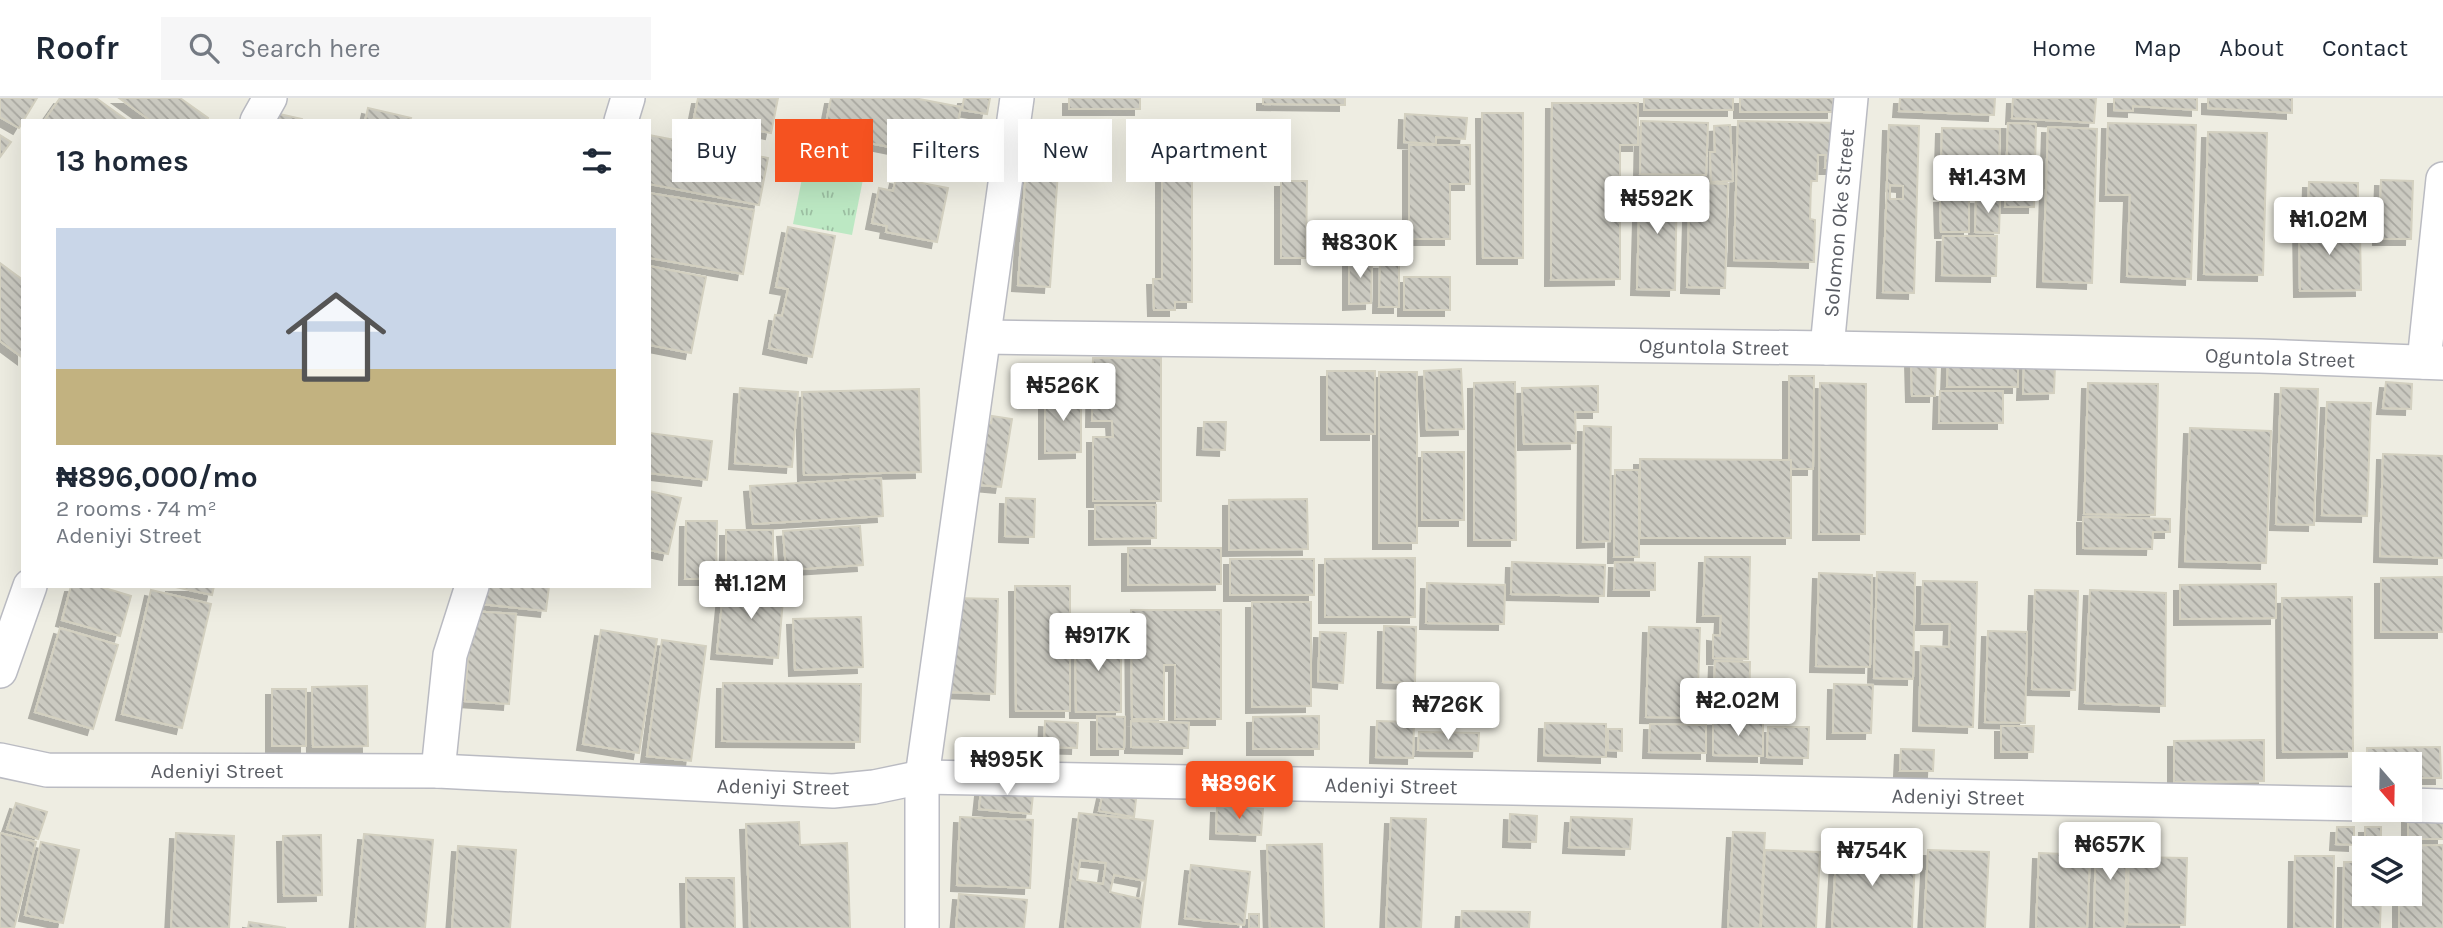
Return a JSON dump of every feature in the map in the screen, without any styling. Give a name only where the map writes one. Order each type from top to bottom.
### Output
[{"type":"street","points":[[258,119],[270,98]]},
{"type":"street","points":[[622,119],[628,98]]},
{"type":"street","points":[[922,928],[922,777],[1017,98]]},
{"type":"street","name":"Solomon Oke Street","points":[[1827,348],[1851,98]]},
{"type":"street","points":[[2433,363],[2443,179]]},
{"type":"street","name":"Oguntola Street","points":[[984,337],[1827,348],[2246,356],[2433,363]]},
{"type":"street","points":[[0,670],[29,588]]},
{"type":"street","points":[[438,771],[450,655],[471,588]]},
{"type":"street","name":"Adeniyi Street","points":[[0,760],[47,770],[438,771],[833,792],[922,777],[2352,804]]},
{"type":"street","points":[[2422,805],[2443,806]]},
{"type":"green space","points":[[801,182],[862,182],[852,235],[793,224]]},
{"type":"building","points":[[0,98],[37,98],[24,119],[21,119],[19,128],[0,117]]},
{"type":"building","points":[[60,98],[96,98],[125,119],[45,119]]},
{"type":"building","points":[[119,98],[180,98],[208,118],[208,119],[148,119]]},
{"type":"building","points":[[698,98],[778,98],[771,133],[761,131],[761,119],[694,118]]},
{"type":"building","points":[[831,98],[914,98],[961,107],[958,119],[887,119],[887,146],[873,144],[873,119],[827,119]]},
{"type":"building","points":[[964,98],[990,98],[987,114],[962,110]]},
{"type":"building","points":[[1069,98],[1140,98],[1140,109],[1069,109]]},
{"type":"building","points":[[1263,98],[1345,98],[1345,105],[1263,104]]},
{"type":"building","points":[[1644,98],[1733,98],[1733,110],[1644,110]]},
{"type":"building","points":[[1740,98],[1833,98],[1833,112],[1740,112]]},
{"type":"building","points":[[1900,98],[1995,98],[1994,115],[1899,111]]},
{"type":"building","points":[[2013,98],[2096,98],[2094,123],[2012,118]]},
{"type":"building","points":[[2114,98],[2197,98],[2197,110],[2133,106],[2133,111],[2114,110]]},
{"type":"building","points":[[2208,98],[2292,98],[2292,113],[2208,108]]},
{"type":"building","points":[[1552,103],[1638,103],[1638,145],[1620,145],[1620,279],[1551,280]]},
{"type":"building","points":[[368,108],[411,118],[411,119],[365,119]]},
{"type":"building","points":[[266,111],[302,119],[264,119]]},
{"type":"building","points":[[1482,113],[1523,113],[1523,258],[1483,258]]},
{"type":"building","points":[[1405,114],[1467,118],[1465,139],[1436,137],[1436,144],[1404,142]]},
{"type":"building","points":[[1641,121],[1708,123],[1706,175],[1640,174]]},
{"type":"building","points":[[1738,121],[1839,123],[1837,168],[1825,168],[1826,155],[1818,155],[1817,181],[1811,181],[1810,219],[1815,220],[1814,262],[1734,260]]},
{"type":"building","points":[[2008,123],[2036,124],[2034,207],[2005,207]]},
{"type":"building","points":[[2108,123],[2196,125],[2191,279],[2127,276],[2130,195],[2106,195]]},
{"type":"building","points":[[1730,125],[1733,181],[1711,182],[1710,152],[1715,152],[1714,126]]},
{"type":"building","points":[[1889,125],[1919,126],[1914,293],[1883,292]],"holes":[[[1890,185],[1903,186],[1903,199],[1890,199]]]},
{"type":"building","points":[[2048,127],[2097,129],[2092,283],[2043,281]]},
{"type":"building","points":[[1942,128],[2000,129],[1998,194],[1940,193]]},
{"type":"building","points":[[2208,132],[2267,133],[2263,275],[2204,274]]},
{"type":"building","points":[[0,135],[11,142],[0,157]]},
{"type":"building","points":[[651,135],[672,139],[672,182],[761,182],[761,157],[768,158],[759,205],[651,184]]},
{"type":"building","points":[[1409,145],[1470,145],[1470,184],[1450,184],[1450,239],[1409,239]]},
{"type":"building","points":[[2381,180],[2413,181],[2411,239],[2379,239]]},
{"type":"building","points":[[1307,181],[1306,258],[1281,258],[1281,182]]},
{"type":"building","points":[[1640,181],[1677,182],[1675,290],[1637,289]]},
{"type":"building","points":[[895,182],[917,182],[948,188],[937,242],[886,232],[887,226],[872,223],[879,188],[893,191]]},
{"type":"building","points":[[1025,182],[1057,182],[1050,287],[1018,285]]},
{"type":"building","points":[[1162,182],[1192,182],[1192,302],[1175,302],[1175,310],[1154,310],[1153,279],[1162,279]]},
{"type":"building","points":[[2309,182],[2358,183],[2358,217],[2308,217]]},
{"type":"building","points":[[1690,183],[1728,184],[1725,288],[1687,287]]},
{"type":"building","points":[[651,193],[754,210],[743,274],[651,258]]},
{"type":"building","points":[[1940,197],[1969,197],[1969,232],[1941,232]]},
{"type":"building","points":[[1976,198],[2000,199],[1999,233],[1975,232]]},
{"type":"building","points":[[2339,219],[2340,230],[2360,230],[2361,290],[2300,291],[2299,220]]},
{"type":"building","points":[[788,227],[835,236],[812,357],[769,348],[775,315],[782,316],[788,289],[776,287]]},
{"type":"building","points":[[1943,236],[1997,236],[1996,276],[1942,275]]},
{"type":"building","points":[[1349,257],[1372,257],[1371,303],[1349,304]]},
{"type":"building","points":[[0,263],[21,279],[21,357],[0,341]]},
{"type":"building","points":[[1380,263],[1399,263],[1399,307],[1379,307]]},
{"type":"building","points":[[651,266],[706,277],[691,353],[651,345]]},
{"type":"building","points":[[1404,277],[1450,277],[1450,310],[1404,310]]},
{"type":"building","points":[[1093,358],[1161,358],[1161,501],[1093,501],[1093,437],[1113,437],[1112,421],[1092,421]]},
{"type":"building","points":[[1911,358],[1936,358],[1935,396],[1912,396]]},
{"type":"building","points":[[1948,362],[2018,362],[2018,387],[1947,387]]},
{"type":"building","points":[[2024,364],[2055,364],[2054,393],[2023,394]]},
{"type":"building","points":[[1461,369],[1464,429],[1427,430],[1424,371]]},
{"type":"building","points":[[1327,371],[1375,371],[1375,434],[1327,434]]},
{"type":"building","points":[[1379,372],[1417,372],[1417,543],[1379,543]]},
{"type":"building","points":[[1789,376],[1814,376],[1813,469],[1789,469]]},
{"type":"building","points":[[1515,382],[1516,540],[1474,540],[1474,383]]},
{"type":"building","points":[[2386,382],[2412,384],[2411,409],[2383,408]]},
{"type":"building","points":[[1820,383],[1866,384],[1865,534],[1819,534]]},
{"type":"building","points":[[2088,383],[2158,384],[2155,515],[2084,514]]},
{"type":"building","points":[[1598,386],[1598,412],[1575,412],[1576,443],[1524,444],[1522,388]]},
{"type":"building","points":[[740,388],[798,392],[792,467],[735,463]]},
{"type":"building","points":[[2281,388],[2318,389],[2314,525],[2276,524]]},
{"type":"building","points":[[919,389],[921,472],[804,475],[802,392]]},
{"type":"building","points":[[1940,391],[2003,391],[2003,423],[1939,423]]},
{"type":"building","points":[[1081,393],[1081,452],[1045,453],[1045,394]]},
{"type":"building","points":[[2327,402],[2371,403],[2367,516],[2322,515]]},
{"type":"building","points":[[992,416],[1012,419],[1001,487],[981,485],[984,467],[976,466],[984,422],[991,423]]},
{"type":"building","points":[[1204,422],[1226,422],[1225,450],[1203,449]]},
{"type":"building","points":[[1584,426],[1611,427],[1610,541],[1583,542]]},
{"type":"building","points":[[2190,428],[2271,431],[2266,563],[2185,561]]},
{"type":"building","points":[[651,433],[712,441],[707,480],[651,473]]},
{"type":"building","points":[[1422,452],[1464,452],[1464,520],[1422,520]]},
{"type":"building","points":[[2383,454],[2443,456],[2443,558],[2380,556]]},
{"type":"building","points":[[1640,459],[1791,460],[1791,538],[1640,538]]},
{"type":"building","points":[[1615,470],[1639,470],[1639,557],[1614,557]]},
{"type":"building","points":[[881,478],[883,516],[753,524],[750,486]]},
{"type":"building","points":[[651,491],[681,498],[668,554],[651,550]]},
{"type":"building","points":[[1006,498],[1035,499],[1034,537],[1005,536]]},
{"type":"building","points":[[1307,499],[1308,549],[1229,550],[1229,500]]},
{"type":"building","points":[[1095,505],[1156,505],[1156,538],[1095,539]]},
{"type":"building","points":[[2083,517],[2170,519],[2170,532],[2153,532],[2152,549],[2083,548]]},
{"type":"building","points":[[686,521],[717,521],[716,579],[685,579]]},
{"type":"building","points":[[860,526],[863,565],[786,570],[783,531]]},
{"type":"building","points":[[726,530],[773,530],[773,572],[726,572]]},
{"type":"building","points":[[1128,548],[1221,548],[1221,584],[1128,585]]},
{"type":"building","points":[[1705,557],[1750,557],[1748,659],[1713,658],[1713,635],[1720,636],[1721,616],[1703,616]]},
{"type":"building","points":[[1415,558],[1415,617],[1325,617],[1325,559]]},
{"type":"building","points":[[1230,559],[1314,559],[1314,595],[1230,595]]},
{"type":"building","points":[[1512,562],[1605,565],[1604,596],[1511,594]]},
{"type":"building","points":[[1615,562],[1655,563],[1655,590],[1614,590]]},
{"type":"building","points":[[1877,572],[1915,573],[1913,679],[1874,678]]},
{"type":"building","points":[[1819,573],[1872,575],[1870,667],[1816,666]]},
{"type":"building","points":[[2443,577],[2443,632],[2381,632],[2381,578]]},
{"type":"building","points":[[1923,581],[1977,582],[1973,727],[1919,725],[1921,646],[1949,647],[1950,624],[1922,624]]},
{"type":"building","points":[[724,583],[784,588],[778,658],[717,653]]},
{"type":"building","points":[[1427,583],[1505,585],[1504,624],[1426,623]]},
{"type":"building","points":[[2276,584],[2276,618],[2180,619],[2180,585]]},
{"type":"building","points":[[1015,586],[1070,586],[1070,711],[1016,711]]},
{"type":"building","points":[[70,588],[105,588],[131,596],[120,636],[62,620]]},
{"type":"building","points":[[180,588],[214,588],[212,595]]},
{"type":"building","points":[[483,588],[549,588],[546,611],[481,604]]},
{"type":"building","points":[[151,590],[211,604],[182,728],[122,714]]},
{"type":"building","points":[[2035,590],[2078,591],[2075,690],[2032,689]]},
{"type":"building","points":[[2090,590],[2166,593],[2165,706],[2085,703]]},
{"type":"building","points":[[2352,597],[2353,751],[2283,752],[2282,598]]},
{"type":"building","points":[[953,598],[998,599],[995,694],[950,692]]},
{"type":"building","points":[[1252,602],[1311,602],[1311,706],[1252,707]]},
{"type":"building","points":[[1131,610],[1221,610],[1221,719],[1175,719],[1175,665],[1164,665],[1164,719],[1132,719]]},
{"type":"building","points":[[471,611],[516,614],[509,704],[465,701]]},
{"type":"building","points":[[861,617],[863,667],[795,670],[793,619]]},
{"type":"building","points":[[1384,626],[1416,627],[1415,683],[1383,682]]},
{"type":"building","points":[[1649,627],[1700,628],[1697,718],[1646,717]]},
{"type":"building","points":[[60,628],[118,645],[93,729],[35,712]]},
{"type":"building","points":[[601,630],[657,639],[639,753],[583,744]]},
{"type":"building","points":[[1988,631],[2027,632],[2025,723],[1985,722]]},
{"type":"building","points":[[1320,632],[1346,633],[1343,683],[1318,681]]},
{"type":"building","points":[[1075,635],[1121,635],[1121,712],[1076,712]]},
{"type":"building","points":[[662,640],[706,646],[691,761],[647,756]]},
{"type":"building","points":[[1715,661],[1750,662],[1749,714],[1713,713]]},
{"type":"building","points":[[723,683],[861,684],[860,742],[722,741]]},
{"type":"building","points":[[1834,684],[1873,685],[1871,733],[1833,733]]},
{"type":"building","points":[[367,686],[368,746],[313,747],[312,687]]},
{"type":"building","points":[[272,689],[306,689],[306,746],[272,746]]},
{"type":"building","points":[[1097,716],[1125,717],[1124,749],[1097,749]]},
{"type":"building","points":[[1319,716],[1319,749],[1253,749],[1253,717]]},
{"type":"building","points":[[1713,720],[1763,721],[1763,756],[1713,755]]},
{"type":"building","points":[[1045,721],[1078,723],[1077,748],[1044,747]]},
{"type":"building","points":[[1131,721],[1189,723],[1188,748],[1131,747]]},
{"type":"building","points":[[1377,721],[1414,722],[1413,758],[1376,757]]},
{"type":"building","points":[[1545,723],[1606,724],[1606,757],[1544,755]]},
{"type":"building","points":[[1650,724],[1706,725],[1706,753],[1649,752]]},
{"type":"building","points":[[2001,726],[2034,726],[2033,752],[2001,752]]},
{"type":"building","points":[[1768,727],[1809,727],[1808,758],[1767,757]]},
{"type":"building","points":[[1608,729],[1622,729],[1622,751],[1608,750]]},
{"type":"building","points":[[1419,732],[1479,733],[1478,751],[1418,750]]},
{"type":"building","points":[[2264,740],[2264,781],[2174,782],[2174,741]]},
{"type":"building","points":[[2440,747],[2441,778],[2422,778],[2422,752],[2367,752],[2367,748]]},
{"type":"building","points":[[1901,749],[1934,750],[1933,771],[1900,771]]},
{"type":"building","points":[[982,781],[1034,785],[1031,814],[979,809]]},
{"type":"building","points":[[1103,793],[1136,799],[1134,817],[1099,811]]},
{"type":"building","points":[[16,803],[47,812],[38,839],[7,829]]},
{"type":"building","points":[[1217,807],[1263,809],[1261,835],[1216,833]]},
{"type":"building","points":[[1079,813],[1153,821],[1140,928],[1065,928]],"holes":[[[1080,860],[1106,863],[1103,884],[1077,880]],[[1114,875],[1145,881],[1141,899],[1110,892]]]},
{"type":"building","points":[[1510,814],[1537,816],[1536,842],[1509,841]]},
{"type":"building","points":[[2422,814],[2443,814],[2443,839],[2408,836],[2408,822],[2422,822]]},
{"type":"building","points":[[960,817],[1033,820],[1030,888],[957,885]]},
{"type":"building","points":[[1571,817],[1632,819],[1630,849],[1569,847]]},
{"type":"building","points":[[1391,818],[1426,819],[1421,928],[1386,928]]},
{"type":"building","points":[[799,822],[800,845],[847,843],[850,928],[750,928],[746,824]]},
{"type":"building","points":[[2337,827],[2354,827],[2352,845],[2336,844]]},
{"type":"building","points":[[2365,827],[2381,827],[2381,836],[2365,836]]},
{"type":"building","points":[[1733,832],[1765,833],[1760,928],[1728,928]]},
{"type":"building","points":[[0,833],[36,842],[14,928],[0,928]]},
{"type":"building","points":[[176,833],[234,836],[229,928],[171,928]]},
{"type":"building","points":[[364,834],[433,840],[425,928],[355,928]]},
{"type":"building","points":[[321,835],[322,895],[284,896],[283,836]]},
{"type":"building","points":[[2096,835],[2127,836],[2125,928],[2094,928]]},
{"type":"building","points":[[1837,841],[1880,843],[1879,856],[1915,858],[1912,928],[1832,928]]},
{"type":"building","points":[[41,842],[79,850],[63,923],[25,915]]},
{"type":"building","points":[[1322,844],[1324,928],[1270,928],[1267,845]]},
{"type":"building","points":[[2422,845],[2443,845],[2443,928],[2399,928],[2399,906],[2422,906]]},
{"type":"building","points":[[458,846],[516,850],[510,928],[452,928]]},
{"type":"building","points":[[1765,850],[1820,852],[1816,928],[1761,928]]},
{"type":"building","points":[[1928,850],[1989,852],[1985,928],[1924,928]]},
{"type":"building","points":[[2039,853],[2090,855],[2087,928],[2036,928]]},
{"type":"building","points":[[2295,856],[2334,856],[2333,928],[2294,928]]},
{"type":"building","points":[[2129,857],[2187,858],[2185,925],[2127,924]]},
{"type":"building","points":[[2344,862],[2352,862],[2352,906],[2381,906],[2380,928],[2343,928]]},
{"type":"building","points":[[1191,865],[1250,872],[1244,925],[1185,918]]},
{"type":"building","points":[[686,878],[734,878],[735,928],[687,928]]},
{"type":"building","points":[[959,894],[1027,900],[1024,928],[956,928]]},
{"type":"building","points":[[1462,911],[1530,912],[1529,928],[1461,928]]},
{"type":"building","points":[[1249,914],[1259,914],[1259,928],[1249,928]]},
{"type":"building","points":[[249,922],[286,928],[248,928]]}]
